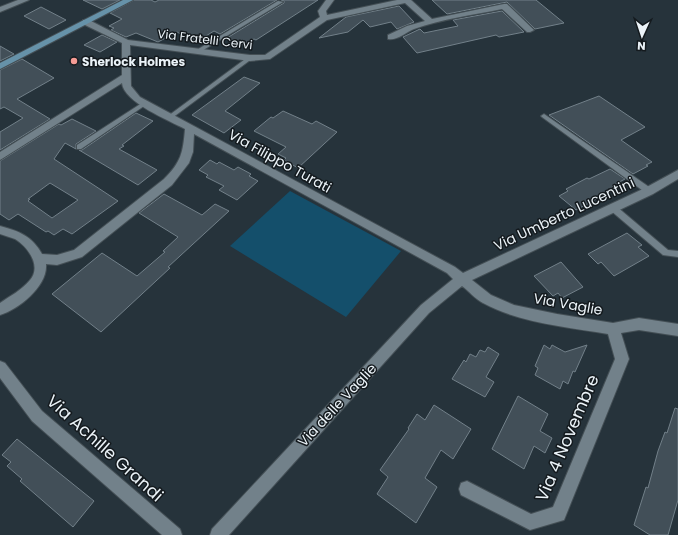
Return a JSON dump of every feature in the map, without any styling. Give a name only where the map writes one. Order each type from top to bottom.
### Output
[{"type":"main road","points":[[0,66],[129,0]]},
{"type":"street","points":[[0,10],[25,0]]},
{"type":"street","points":[[324,18],[322,11],[330,0]]},
{"type":"street","points":[[407,0],[430,22]]},
{"type":"street","name":"Via Fratelli Cervi","points":[[86,22],[126,42],[250,58],[267,57],[324,18],[407,0]]},
{"type":"street","points":[[391,37],[410,28],[430,22],[504,6],[530,30]]},
{"type":"street","name":"Via Filippo Turati","points":[[126,42],[129,91],[137,99],[451,270],[461,279]]},
{"type":"street","points":[[0,157],[127,76]]},
{"type":"street","points":[[40,259],[57,260],[78,254],[168,182],[180,170],[188,154],[190,127]]},
{"type":"street","name":"Via Umberto Lucentini","points":[[461,279],[649,191],[678,174]]},
{"type":"street","points":[[0,230],[20,237],[32,248],[40,259],[40,271],[35,283],[0,310]]},
{"type":"street","name":"Via Vaglie","points":[[461,279],[487,299],[513,310],[557,320],[613,329],[639,324],[678,330]]},
{"type":"street","name":"Via delle Vaglie","points":[[218,535],[425,309],[461,279]]},
{"type":"street","name":"Via 4 Novembre","points":[[466,490],[530,522],[558,514],[622,358],[613,329]]},
{"type":"street","name":"Via Achille Grandi","points":[[0,366],[37,416],[174,535]]},
{"type":"lane","points":[[198,51],[280,2]]},
{"type":"lane","points":[[170,117],[250,58]]},
{"type":"lane","points":[[79,147],[145,104]]},
{"type":"lane","points":[[544,116],[649,191]]},
{"type":"lane","points":[[613,208],[666,253],[678,254]]},
{"type":"shaded area","points":[[290,191],[401,251],[346,317],[230,246]]},
{"type":"building","points":[[83,0],[120,0],[102,9]]},
{"type":"building","points":[[134,0],[151,0],[155,2],[159,0],[277,0],[220,34],[214,31],[196,42],[177,32],[158,42],[136,33],[126,37],[111,30],[114,28],[109,26],[122,19],[110,13]]},
{"type":"building","points":[[281,0],[318,0],[256,40],[254,39],[243,45],[227,38],[284,3],[284,1]]},
{"type":"building","points":[[432,0],[536,0],[564,23],[535,29],[507,2],[447,14]]},
{"type":"building","points":[[399,6],[414,22],[397,29],[391,22],[370,27],[363,20],[348,32],[319,38],[346,17]]},
{"type":"building","points":[[41,7],[66,20],[49,29],[24,16]]},
{"type":"building","points":[[502,11],[524,32],[499,37],[496,35],[417,53],[403,37],[420,29],[424,33],[458,26],[453,20]]},
{"type":"building","points":[[102,35],[117,42],[100,52],[84,45]]},
{"type":"building","points":[[0,46],[14,54],[0,61]]},
{"type":"building","points":[[22,59],[54,78],[17,99],[50,119],[0,150],[0,132],[23,118],[4,107],[0,109],[0,70]]},
{"type":"building","points":[[244,77],[260,83],[225,111],[241,120],[224,133],[192,115]]},
{"type":"building","points":[[599,96],[645,127],[621,140],[652,162],[646,165],[648,166],[633,174],[549,115]]},
{"type":"building","points":[[283,111],[312,124],[316,121],[337,132],[298,168],[284,160],[286,158],[278,154],[286,147],[254,131],[271,117],[273,118]]},
{"type":"building","points":[[136,113],[153,121],[119,149],[157,170],[138,185],[79,150],[82,150]]},
{"type":"building","points":[[72,119],[96,131],[76,144],[76,149],[65,143],[54,159],[118,201],[72,234],[63,229],[54,235],[48,231],[46,232],[18,214],[9,220],[0,214],[0,161],[59,124],[61,125]],"holes":[[[50,183],[78,200],[52,218],[28,201],[30,199],[28,199]]]},
{"type":"building","points":[[210,160],[217,164],[219,162],[234,170],[238,167],[251,174],[249,176],[258,181],[237,200],[219,190],[224,186],[206,177],[208,175],[199,170]]},
{"type":"building","points":[[610,169],[625,179],[612,186],[615,189],[576,210],[559,196],[568,191],[566,189],[587,178],[589,179]]},
{"type":"building","points":[[164,194],[202,215],[215,204],[229,211],[168,267],[170,268],[101,332],[52,294],[102,253],[137,276],[165,252],[163,251],[178,237],[139,213]]},
{"type":"building","points":[[627,233],[642,245],[638,247],[649,256],[614,276],[601,262],[598,264],[588,254]]},
{"type":"building","points":[[561,262],[583,287],[562,298],[558,293],[553,296],[534,276]]},
{"type":"building","points":[[544,345],[550,349],[552,345],[565,352],[587,345],[568,384],[563,381],[560,389],[535,375],[538,368],[535,366]]},
{"type":"building","points":[[488,347],[499,354],[486,377],[494,382],[485,397],[452,379],[464,360],[466,362],[470,354],[476,357],[480,350],[485,352]]},
{"type":"building","points":[[518,396],[548,414],[540,431],[552,438],[545,453],[534,446],[524,469],[492,449]]},
{"type":"building","points":[[434,405],[471,429],[453,459],[441,450],[425,478],[437,487],[416,523],[377,494],[388,477],[380,470],[409,429],[408,428],[417,414],[425,420]]},
{"type":"building","points":[[675,408],[678,409],[678,500],[668,535],[650,535],[634,525],[646,487],[648,488],[658,451],[665,432],[667,433]]},
{"type":"building","points":[[17,439],[94,501],[73,527],[20,481],[22,479],[7,466],[11,462],[2,455]]},
{"type":"place","name":"Sherlock Holmes","points":[[74,61]]}]
